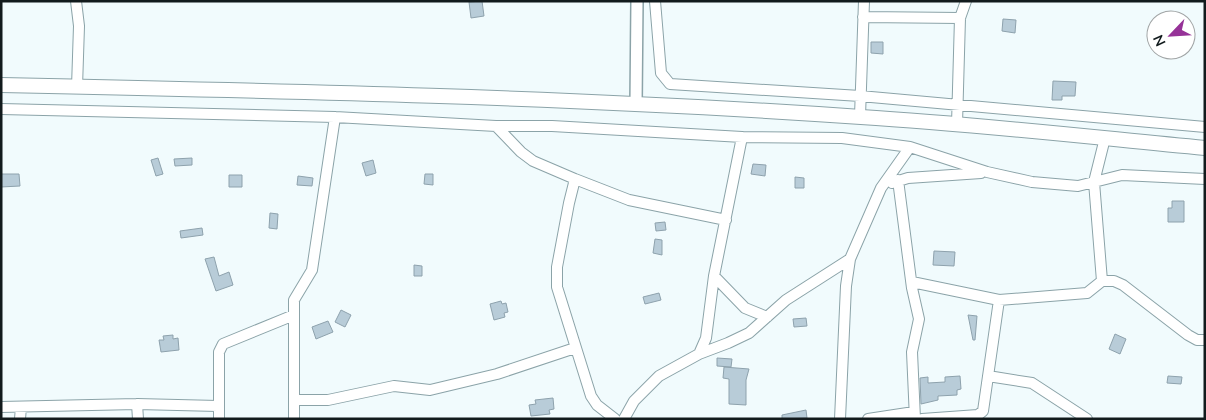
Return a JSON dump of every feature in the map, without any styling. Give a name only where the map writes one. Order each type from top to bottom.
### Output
[{"type":"main road","points":[[1,85],[636,104],[860,116],[1205,148]]},
{"type":"street","points":[[76,1],[79,26],[77,87]]},
{"type":"street","points":[[636,104],[637,1]]},
{"type":"street","points":[[655,1],[660,73],[670,84],[860,96],[1205,127]]},
{"type":"street","points":[[860,116],[864,1]]},
{"type":"street","points":[[957,124],[960,18],[966,1]]},
{"type":"street","points":[[864,17],[960,18]]},
{"type":"street","points":[[1,109],[335,117],[496,126],[552,126],[742,137],[842,138],[910,147],[987,172],[1060,186],[1078,186],[1122,175],[1205,179]]},
{"type":"street","points":[[294,419],[294,300],[312,270],[335,117]]},
{"type":"street","points":[[496,126],[527,156],[575,179],[630,200],[726,220]]},
{"type":"street","points":[[699,354],[706,338],[714,276],[742,137]]},
{"type":"street","points":[[1102,281],[1094,182],[1105,138]]},
{"type":"street","points":[[840,419],[846,286],[850,259],[881,188],[910,147]]},
{"type":"street","points":[[881,188],[898,180],[987,172]]},
{"type":"street","points":[[575,179],[568,203],[558,267],[557,287],[591,396],[597,405],[615,419]]},
{"type":"street","points":[[898,180],[912,282],[920,319],[912,352],[917,417]]},
{"type":"street","points":[[624,419],[634,401],[659,376],[699,354],[738,339],[786,300],[850,259]]},
{"type":"street","points":[[714,276],[746,308],[767,317]]},
{"type":"street","points":[[912,282],[999,300],[1087,293],[1102,281],[1114,281],[1123,285],[1188,335],[1197,340],[1205,340]]},
{"type":"street","points":[[868,419],[980,414],[983,411],[999,300]]},
{"type":"street","points":[[219,419],[219,352],[223,344],[294,316]]},
{"type":"street","points":[[294,400],[328,400],[394,386],[430,390],[497,374],[575,348]]},
{"type":"street","points":[[988,376],[1032,383],[1087,419]]},
{"type":"street","points":[[1,407],[137,404],[218,406]]},
{"type":"street","points":[[137,404],[138,419]]},
{"type":"street","points":[[20,419],[21,407]]},
{"type":"building","points":[[482,1],[484,16],[471,18],[469,2]]},
{"type":"building","points":[[1003,19],[1016,20],[1015,33],[1002,31]]},
{"type":"building","points":[[871,42],[883,42],[883,54],[871,53]]},
{"type":"building","points":[[1053,81],[1076,82],[1075,96],[1062,96],[1062,100],[1052,100]]},
{"type":"building","points":[[158,158],[163,174],[156,176],[151,160]]},
{"type":"building","points":[[192,158],[192,165],[175,166],[174,159]]},
{"type":"building","points":[[373,160],[376,173],[366,176],[362,163]]},
{"type":"building","points":[[753,164],[766,165],[765,176],[751,174]]},
{"type":"building","points":[[1,174],[19,174],[20,186],[1,187]]},
{"type":"building","points":[[425,174],[433,174],[433,185],[424,184]]},
{"type":"building","points":[[229,175],[242,175],[242,187],[229,187]]},
{"type":"building","points":[[298,176],[313,178],[312,186],[297,185]]},
{"type":"building","points":[[795,177],[804,178],[804,188],[795,188]]},
{"type":"building","points":[[1172,201],[1184,201],[1184,222],[1168,222],[1168,208],[1172,208]]},
{"type":"building","points":[[270,213],[278,214],[277,229],[269,228]]},
{"type":"building","points":[[665,222],[666,230],[656,231],[655,223]]},
{"type":"building","points":[[202,228],[203,235],[181,238],[180,231]]},
{"type":"building","points":[[655,239],[662,240],[662,255],[653,253]]},
{"type":"building","points":[[934,251],[955,252],[954,266],[933,265]]},
{"type":"building","points":[[214,257],[219,276],[229,272],[233,285],[216,291],[205,259]]},
{"type":"building","points":[[414,265],[422,266],[422,276],[414,276]]},
{"type":"building","points":[[659,293],[661,300],[645,304],[643,297]]},
{"type":"building","points":[[501,301],[502,304],[506,303],[508,312],[504,313],[505,317],[494,320],[490,304]]},
{"type":"building","points":[[341,310],[351,315],[345,327],[335,322]]},
{"type":"building","points":[[968,315],[977,316],[975,340],[973,340]]},
{"type":"building","points":[[806,318],[807,326],[794,327],[793,319]]},
{"type":"building","points":[[328,321],[333,332],[316,339],[312,327]]},
{"type":"building","points":[[1115,334],[1126,339],[1120,354],[1109,349]]},
{"type":"building","points":[[173,335],[173,339],[178,338],[179,350],[161,352],[159,340],[164,340],[163,336]]},
{"type":"building","points":[[717,358],[732,359],[731,367],[717,366]]},
{"type":"building","points":[[724,367],[749,369],[746,380],[746,405],[729,404],[729,379],[723,378]]},
{"type":"building","points":[[960,376],[961,389],[957,390],[957,395],[938,396],[938,400],[921,404],[920,378],[928,377],[928,383],[945,382],[945,377]]},
{"type":"building","points":[[1168,376],[1182,377],[1181,384],[1167,383]]},
{"type":"building","points":[[553,398],[554,409],[549,410],[550,414],[531,416],[529,405],[536,404],[535,400]]},
{"type":"building","points":[[806,410],[807,418],[782,419],[782,415]]}]
